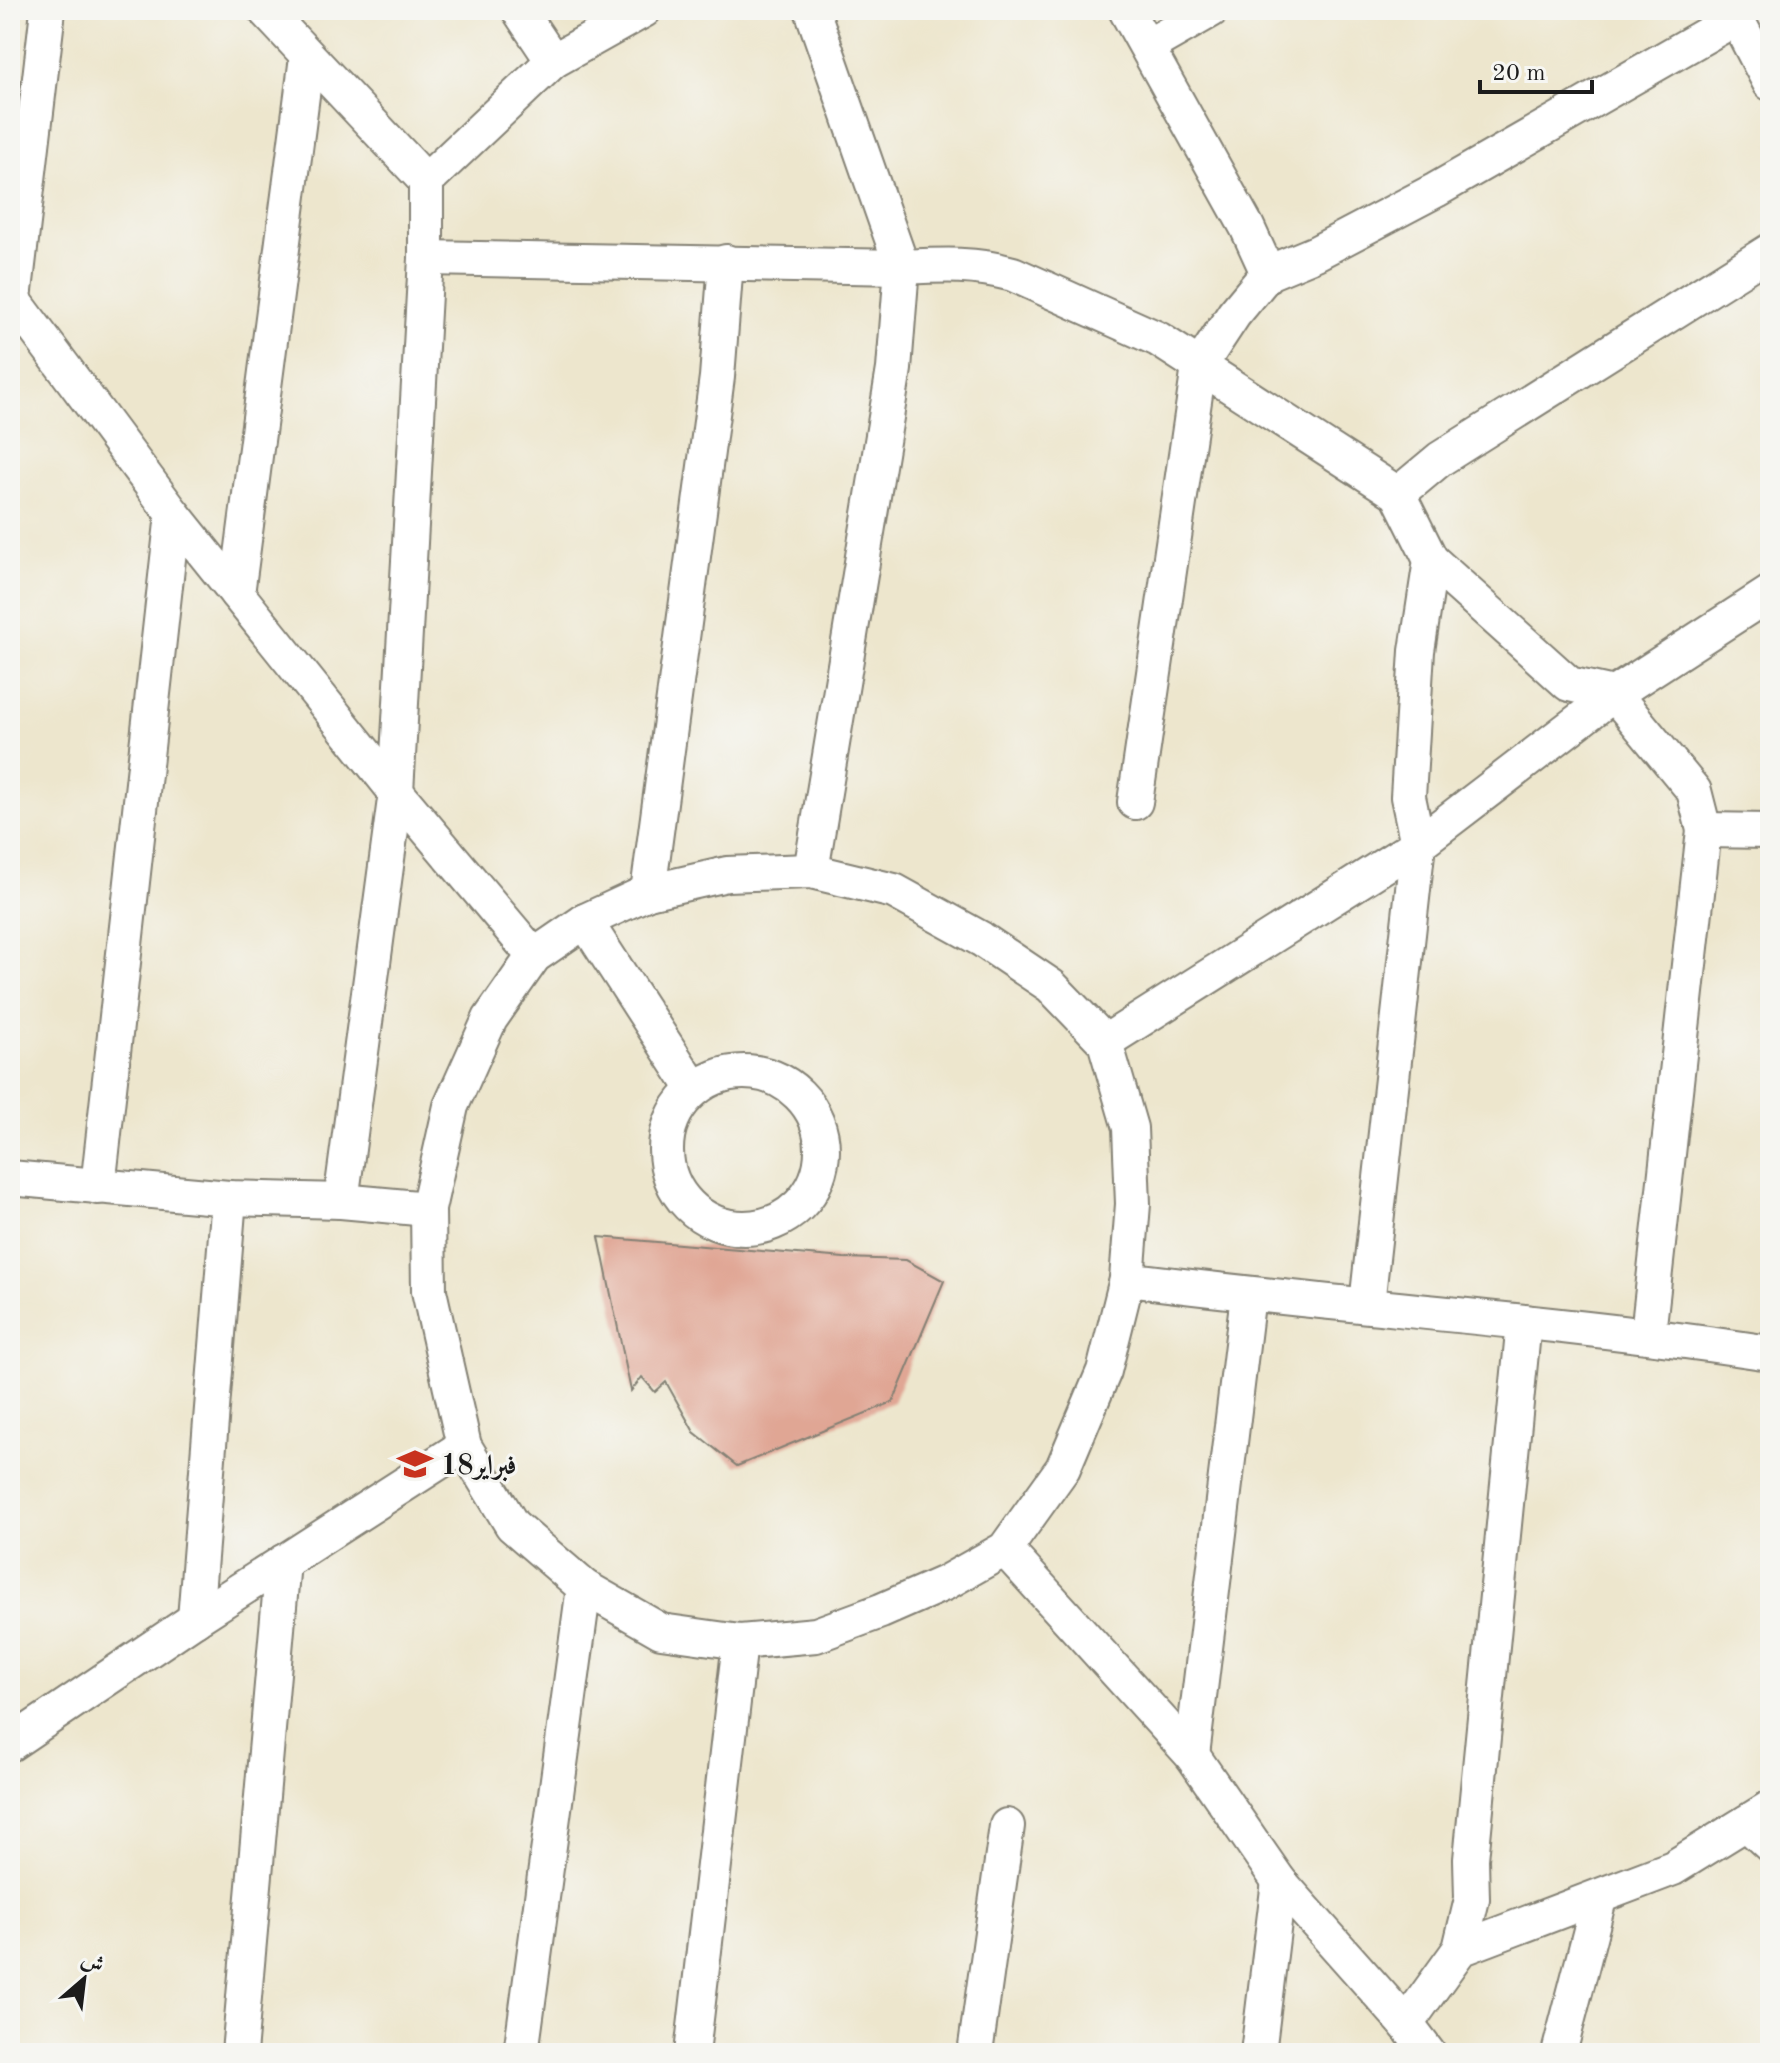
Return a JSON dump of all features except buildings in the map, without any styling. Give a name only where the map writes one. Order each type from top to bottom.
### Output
[{"type":"street","points":[[48,10],[12,297],[173,514],[396,792],[534,956]]},
{"type":"street","points":[[265,10],[426,181],[426,258],[396,792],[341,1201]]},
{"type":"street","points":[[519,10],[553,61]]},
{"type":"street","points":[[426,181],[553,61],[644,10]]},
{"type":"street","points":[[811,871],[894,369],[902,267],[812,10]]},
{"type":"street","points":[[1126,10],[1247,227],[1268,273]]},
{"type":"street","points":[[1148,46],[1211,10]]},
{"type":"street","points":[[1135,802],[1199,367],[1234,314],[1268,273],[1316,253],[1436,190],[1736,13],[1770,83]]},
{"type":"street","points":[[237,594],[307,57]]},
{"type":"street","points":[[1398,494],[1440,459],[1770,251]]},
{"type":"street","points":[[426,258],[902,267],[970,264],[1013,274],[1158,339],[1398,494],[1431,560],[1569,684],[1614,694],[1694,791],[1704,830],[1648,1334]]},
{"type":"street","points":[[648,892],[717,377],[726,262]]},
{"type":"street","points":[[98,1187],[173,514]]},
{"type":"street","points":[[1367,1304],[1418,844],[1408,797],[1417,651],[1431,560]]},
{"type":"street","points":[[1105,1042],[1418,844],[1614,694],[1770,593]]},
{"type":"street","points":[[1704,830],[1770,831]]},
{"type":"street","points":[[811,871],[894,891],[981,939],[1051,986],[1105,1042],[1130,1128],[1133,1204],[1127,1279],[1104,1371],[1063,1468],[1005,1549],[945,1583],[816,1635],[740,1642],[661,1631],[584,1587],[512,1525],[464,1446],[429,1291],[428,1209],[451,1106],[490,1019],[534,956],[585,921],[648,892],[727,874],[811,871]]},
{"type":"street","points":[[585,921],[694,1089]]},
{"type":"street","points":[[749,1072],[786,1084],[801,1097],[817,1122],[823,1150],[820,1170],[802,1204],[786,1217],[749,1229],[729,1228],[710,1222],[693,1211],[670,1179],[665,1160],[665,1139],[675,1112],[694,1089],[720,1076],[749,1072]]},
{"type":"street","points":[[10,1178],[229,1198],[341,1201],[428,1209]]},
{"type":"street","points":[[195,1619],[229,1198]]},
{"type":"street","points":[[1127,1279],[1248,1295],[1367,1304],[1648,1334],[1770,1353]]},
{"type":"street","points":[[1192,1755],[1248,1295]]},
{"type":"street","points":[[1406,2024],[1460,1949],[1472,1899],[1471,1859],[1524,1322]]},
{"type":"street","points":[[10,1744],[195,1619],[464,1446]]},
{"type":"street","points":[[1005,1549],[1192,1755],[1279,1881],[1428,2053]]},
{"type":"street","points":[[239,2053],[283,1562]]},
{"type":"street","points":[[521,2053],[584,1587]]},
{"type":"street","points":[[692,2053],[740,1642]]},
{"type":"street","points":[[975,2053],[1007,1826]]},
{"type":"street","points":[[1460,1949],[1599,1899],[1762,1826]]},
{"type":"street","points":[[1258,2053],[1279,1881]]},
{"type":"street","points":[[1559,2053],[1599,1899]]},
{"type":"place","name":"18فبراير","points":[[415,1464]]}]
